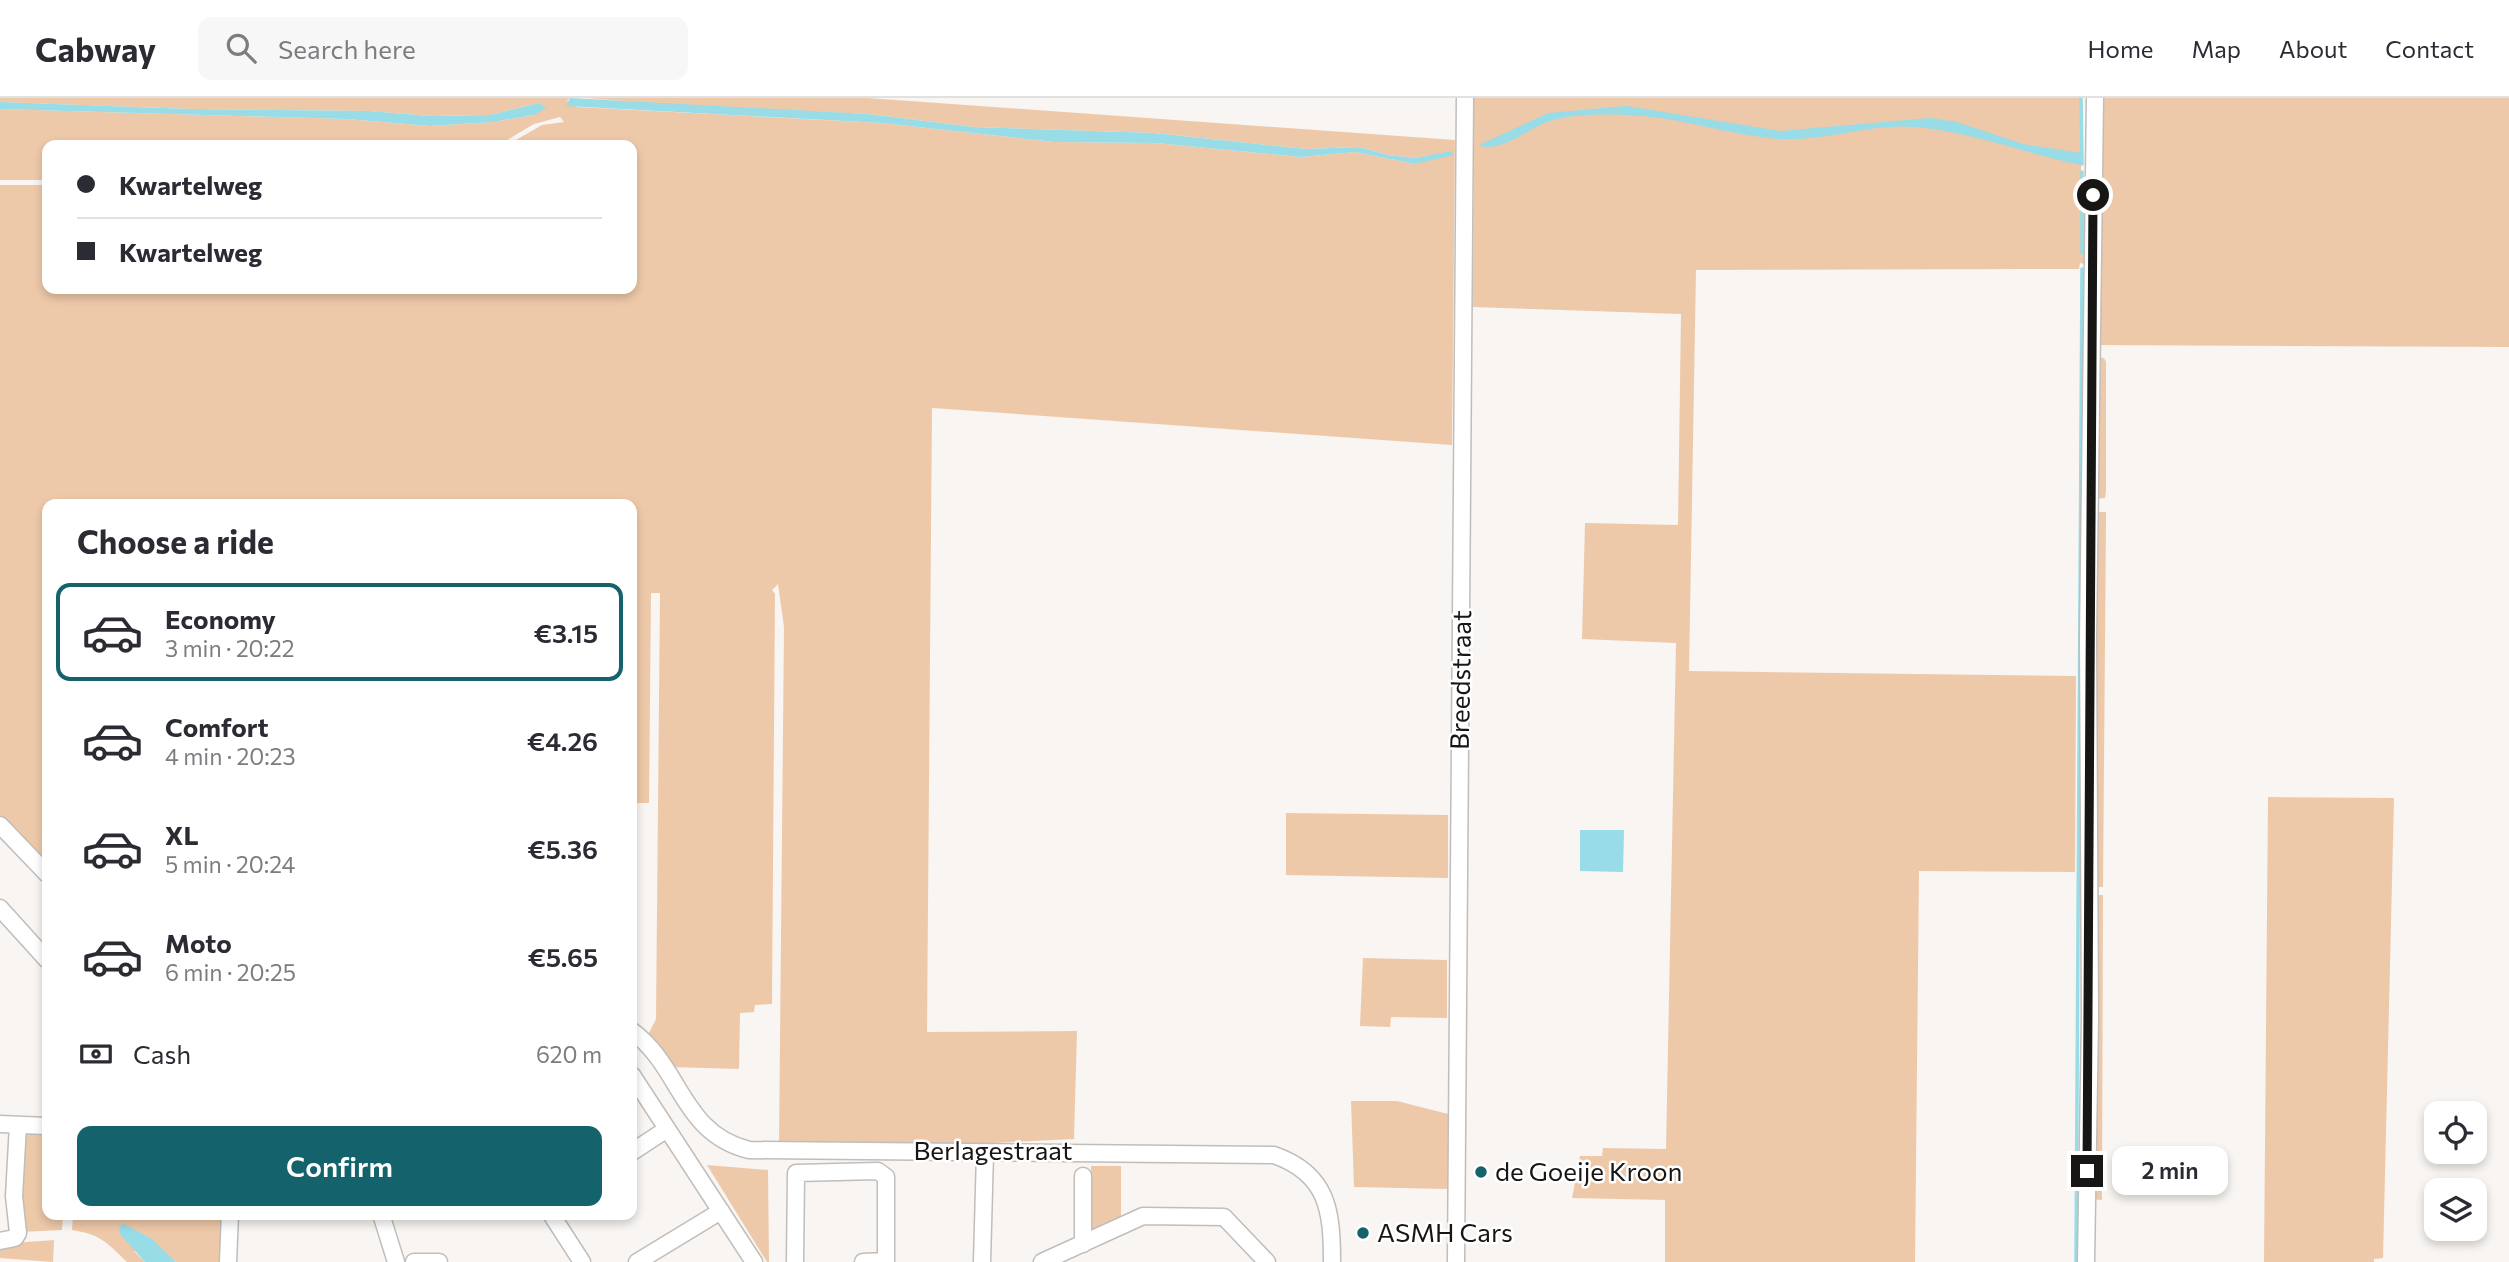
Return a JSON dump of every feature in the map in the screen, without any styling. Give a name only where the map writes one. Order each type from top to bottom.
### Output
[{"type":"street","name":"Breedstraat","points":[[1456,1262],[1465,98]]},
{"type":"street","points":[[2086,1262],[2090,1018],[2088,625],[2095,98]]},
{"type":"street","points":[[0,825],[42,869]]},
{"type":"street","points":[[0,908],[42,954]]},
{"type":"street","name":"Berlagestraat","points":[[637,1035],[648,1045],[702,1125],[712,1135],[734,1146],[763,1151],[1274,1154],[1306,1172],[1328,1205],[1332,1262]]},
{"type":"street","points":[[637,1083],[754,1262]]},
{"type":"street","points":[[0,1124],[42,1126]]},
{"type":"street","points":[[0,1241],[15,1238],[18,1233],[14,1196],[18,1125]]},
{"type":"street","points":[[637,1149],[667,1129]]},
{"type":"street","points":[[982,1262],[985,1153]]},
{"type":"street","points":[[794,1262],[796,1173],[884,1173],[886,1262],[863,1262]]},
{"type":"street","points":[[1083,1176],[1083,1244]]},
{"type":"street","points":[[637,1262],[653,1255],[720,1211]]},
{"type":"street","points":[[1042,1262],[1143,1216],[1224,1217],[1267,1262]]},
{"type":"street","points":[[228,1262],[230,1220]]},
{"type":"street","points":[[383,1220],[396,1262]]},
{"type":"street","points":[[555,1220],[582,1262]]},
{"type":"street","points":[[414,1262],[439,1262]]},
{"type":"shaded area","points":[[0,98],[570,98],[567,101],[577,107],[882,123],[1054,142],[1156,143],[1301,157],[1355,152],[1415,164],[1451,152],[1415,158],[1388,155],[1359,147],[1306,149],[1154,133],[973,127],[868,114],[686,106],[585,98],[868,98],[1455,140],[1452,445],[932,408],[927,1032],[1077,1031],[1074,1139],[926,1146],[779,1144],[784,627],[778,584],[772,590],[775,594],[772,1004],[755,1005],[754,1012],[740,1013],[739,1069],[670,1067],[648,1035],[656,1019],[660,593],[651,593],[649,803],[637,803],[637,499],[42,499],[42,864],[0,820],[0,185],[42,185],[42,294],[637,294],[637,140],[516,140],[542,125],[564,122],[560,117],[534,124],[507,140],[42,140],[42,180],[0,180],[0,109],[347,119],[430,126],[493,122],[534,115],[539,103],[490,115],[431,116],[368,111],[191,109],[0,102]]},
{"type":"shaded area","points":[[1474,98],[2081,98],[2081,193],[2096,195],[2098,98],[2509,98],[2509,347],[2096,345],[2096,267],[2080,263],[2079,269],[1696,270],[1689,671],[2076,676],[2075,872],[1919,871],[1915,1262],[1665,1262],[1665,1200],[1572,1198],[1580,1156],[1602,1156],[1603,1148],[1666,1149],[1676,643],[1582,639],[1585,523],[1678,525],[1681,314],[1473,307]]},
{"type":"shaded area","points":[[2095,357],[2104,358],[2106,362],[2106,491],[2105,498],[2094,499]]},
{"type":"shaded area","points":[[2094,512],[2106,512],[2103,887],[2091,887]]},
{"type":"shaded area","points":[[2268,797],[2394,798],[2383,1258],[2374,1259],[2374,1262],[2264,1262]]},
{"type":"shaded area","points":[[1286,813],[1448,815],[1448,878],[1286,875]]},
{"type":"shaded area","points":[[2091,895],[2103,895],[2102,1200],[2088,1199]]},
{"type":"shaded area","points":[[1363,958],[1447,960],[1447,1018],[1391,1017],[1390,1027],[1360,1026]]},
{"type":"shaded area","points":[[1351,1101],[1397,1101],[1448,1114],[1448,1189],[1354,1187]]},
{"type":"shaded area","points":[[26,1131],[42,1131],[42,1220],[63,1220],[62,1230],[21,1232]]},
{"type":"shaded area","points":[[707,1165],[768,1170],[769,1262],[767,1262]]},
{"type":"shaded area","points":[[1091,1166],[1121,1166],[1121,1222],[1092,1234]]},
{"type":"shaded area","points":[[73,1220],[224,1220],[224,1262],[176,1262],[166,1253],[134,1251],[145,1262],[127,1262],[103,1240],[72,1230]]},
{"type":"shaded area","points":[[54,1240],[53,1262],[0,1258],[0,1244]]},
{"type":"water","points":[[570,98],[868,114],[973,127],[1154,133],[1306,149],[1359,147],[1388,155],[1415,158],[1451,151],[1454,155],[1415,164],[1355,152],[1301,157],[1156,143],[1054,142],[882,123],[566,106]]},
{"type":"water","points":[[0,102],[191,109],[368,111],[431,116],[490,115],[539,103],[546,108],[534,115],[493,122],[430,126],[347,119],[0,109]]},
{"type":"water","points":[[1627,106],[1780,131],[1930,118],[1957,122],[2023,144],[2081,153],[2081,165],[1935,129],[1898,126],[1812,138],[1778,139],[1626,115],[1562,118],[1542,124],[1502,144],[1486,147],[1479,145],[1548,113]]},
{"type":"water","points":[[1580,830],[1624,830],[1623,872],[1580,871]]},
{"type":"water","points":[[124,1224],[152,1239],[176,1262],[145,1262],[120,1234],[119,1227]]},
{"type":"waterway","points":[[2081,98],[2082,164]]},
{"type":"waterway","points":[[2082,172],[2082,253]]},
{"type":"waterway","points":[[2076,1262],[2082,269]]},
{"type":"place","name":"de Goeije Kroon","points":[[1481,1172]]},
{"type":"place","name":"ASMH Cars","points":[[1363,1233]]},
{"type":"route","points":[[2087,1171],[2090,1018],[2088,638],[2093,195]]}]
